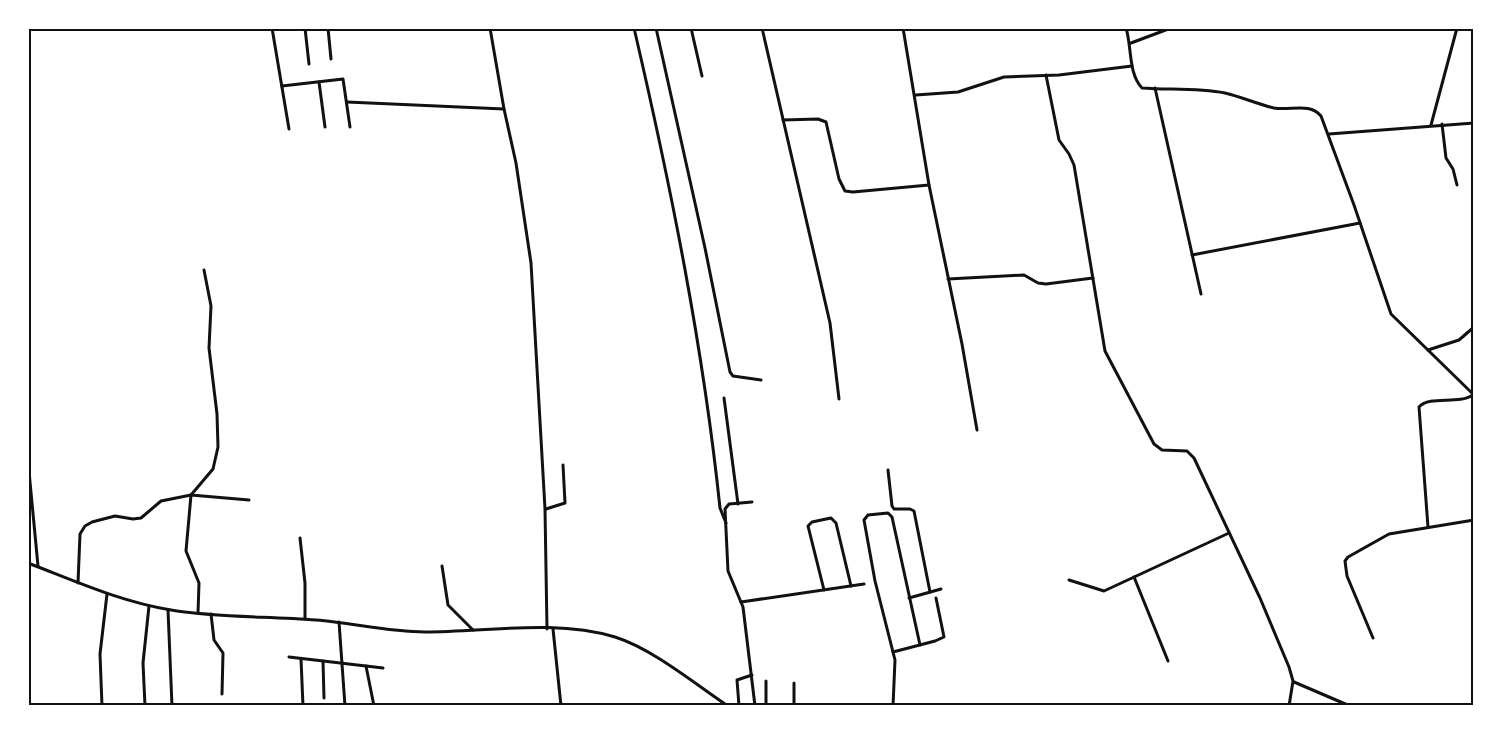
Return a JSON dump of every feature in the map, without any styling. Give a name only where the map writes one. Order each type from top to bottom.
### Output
[{"type":"street","points":[[272,28],[289,129]]},
{"type":"street","points":[[305,28],[309,64]]},
{"type":"street","points":[[328,28],[331,59]]},
{"type":"street","points":[[490,28],[516,163],[531,263],[545,510],[547,629]]},
{"type":"street","points":[[634,28],[690,288],[706,386],[720,508],[726,523]]},
{"type":"street","points":[[656,28],[730,372],[734,375],[761,380]]},
{"type":"street","points":[[691,28],[702,76]]},
{"type":"street","points":[[762,28],[830,323],[838,399]]},
{"type":"street","points":[[903,28],[929,185],[962,344],[977,430]]},
{"type":"street","points":[[1126,28],[1132,66],[1142,88],[1177,88],[1218,92],[1272,107],[1314,110],[1322,116],[1391,314],[1473,395],[1464,399],[1425,403],[1419,407],[1428,527]]},
{"type":"street","points":[[1130,44],[1171,28]]},
{"type":"street","points":[[1431,125],[1456,28]]},
{"type":"street","points":[[915,95],[958,92],[996,78],[1132,66]]},
{"type":"street","points":[[1046,75],[1059,140],[1070,154],[1074,165],[1107,357],[1154,444],[1162,450],[1186,451],[1194,458],[1260,598],[1293,681],[1289,705]]},
{"type":"street","points":[[282,86],[344,79],[350,127]]},
{"type":"street","points":[[319,81],[325,127]]},
{"type":"street","points":[[1155,88],[1201,294]]},
{"type":"street","points":[[347,102],[504,109]]},
{"type":"street","points":[[783,120],[818,119],[826,122],[839,179],[845,191],[929,185]]},
{"type":"street","points":[[1328,134],[1473,123]]},
{"type":"street","points":[[1442,124],[1446,158],[1455,173],[1457,185]]},
{"type":"street","points":[[1192,255],[1360,223]]},
{"type":"street","points":[[198,613],[199,583],[186,551],[191,495],[213,469],[218,447],[218,414],[209,348],[211,306],[204,270]]},
{"type":"street","points":[[948,279],[1024,275],[1038,283],[1046,284],[1093,278]]},
{"type":"street","points":[[1428,350],[1459,340],[1473,327]]},
{"type":"street","points":[[724,398],[738,504]]},
{"type":"street","points":[[28,461],[38,567]]},
{"type":"street","points":[[545,510],[565,503],[563,465]]},
{"type":"street","points":[[888,470],[893,508],[889,514]]},
{"type":"street","points":[[78,584],[80,534],[85,526],[92,522],[115,516],[141,518],[161,501],[191,495],[249,500]]},
{"type":"street","points":[[752,502],[726,507],[726,523],[728,571],[741,602],[755,705]]},
{"type":"street","points":[[893,508],[910,508],[914,511],[930,592]]},
{"type":"street","points":[[893,705],[894,652],[875,581],[864,520],[868,515],[884,513],[892,517],[920,645]]},
{"type":"street","points":[[824,590],[808,526],[812,522],[831,519],[836,523],[852,586]]},
{"type":"street","points":[[1373,638],[1347,576],[1345,561],[1382,537],[1473,520]]},
{"type":"street","points":[[1069,580],[1104,591],[1229,533]]},
{"type":"street","points":[[300,538],[305,583],[305,619]]},
{"type":"street","points":[[28,563],[78,584],[168,610],[339,622],[404,631],[515,627],[601,634],[638,647],[728,705]]},
{"type":"street","points":[[442,567],[448,605],[473,630]]},
{"type":"street","points":[[1134,577],[1168,661]]},
{"type":"street","points":[[741,602],[864,584]]},
{"type":"street","points":[[909,598],[941,589]]},
{"type":"street","points":[[102,705],[100,654],[107,593]]},
{"type":"street","points":[[894,652],[944,637],[936,598]]},
{"type":"street","points":[[145,705],[143,663],[149,606]]},
{"type":"street","points":[[168,610],[172,705]]},
{"type":"street","points":[[211,614],[214,640],[223,653],[222,694]]},
{"type":"street","points":[[339,622],[345,705]]},
{"type":"street","points":[[553,629],[561,705]]},
{"type":"street","points":[[289,657],[383,668]]},
{"type":"street","points":[[301,658],[303,705]]},
{"type":"street","points":[[323,661],[324,699]]},
{"type":"street","points":[[366,666],[374,705]]},
{"type":"street","points":[[739,705],[736,680],[752,675]]},
{"type":"street","points":[[766,681],[766,705]]},
{"type":"street","points":[[1293,681],[1350,705]]},
{"type":"street","points":[[794,683],[794,705]]}]
